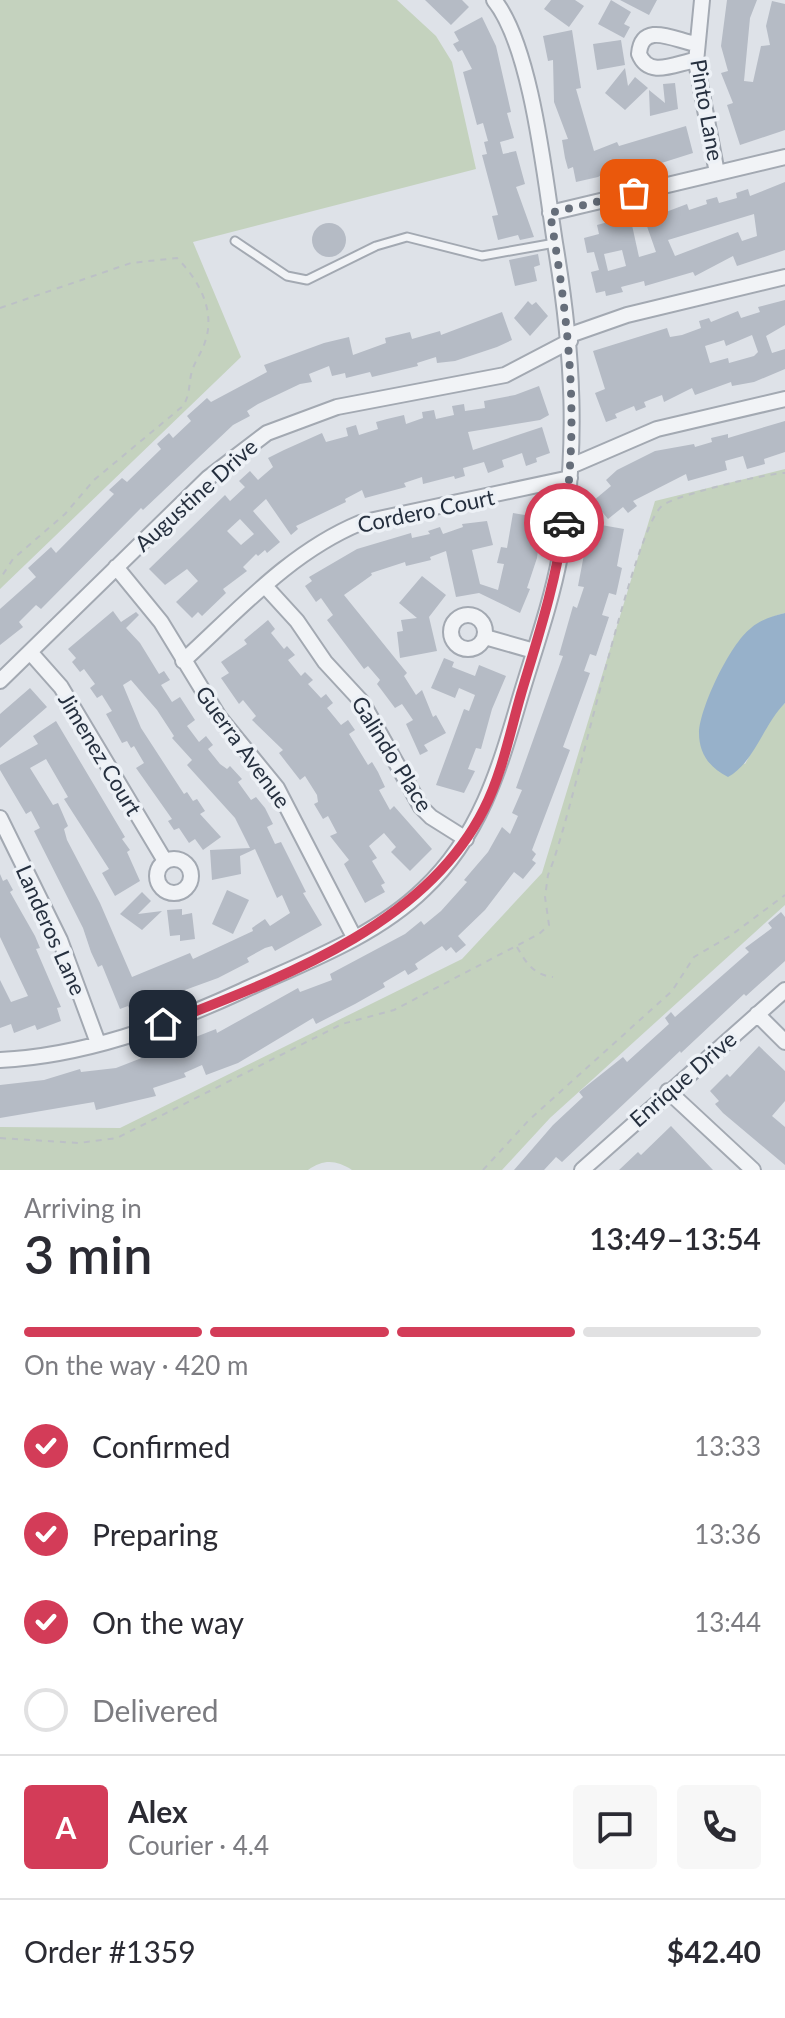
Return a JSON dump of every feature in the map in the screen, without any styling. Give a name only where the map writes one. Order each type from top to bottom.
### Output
[{"type":"street","name":"Pinto Lane","points":[[702,0],[696,52],[703,113],[717,173]]},
{"type":"street","points":[[0,1060],[98,1043],[163,1024],[216,1003],[375,926],[422,891],[466,839],[491,794],[560,557],[571,472],[570,338],[525,74],[501,2]]},
{"type":"street","points":[[550,213],[785,157]]},
{"type":"street","name":"Augustine Drive","points":[[0,681],[227,461],[267,433],[337,407],[505,375],[570,338],[627,315],[785,277]]},
{"type":"street","name":"Cordero Court","points":[[183,661],[265,586],[318,543],[360,523],[571,472],[657,429],[785,399]]},
{"type":"street","name":"Guerra Avenue","points":[[116,567],[154,612],[219,717],[267,774],[288,806],[354,937]]},
{"type":"street","name":"Galindo Place","points":[[265,586],[297,621],[325,662],[362,702],[421,807],[466,839]]},
{"type":"street","points":[[485,637],[534,651]]},
{"type":"street","name":"Jimenez Court","points":[[30,652],[61,687],[165,861]]},
{"type":"street","name":"Landeros Lane","points":[[0,818],[60,940],[98,1043]]},
{"type":"street","name":"Enrique Drive","points":[[582,1170],[785,990]]},
{"type":"street","points":[[757,1014],[785,1042]]},
{"type":"street","points":[[668,1091],[753,1170]]},
{"type":"lane","points":[[235,241],[287,276],[307,280],[376,246],[407,237],[482,256],[555,243]]},
{"type":"path","points":[[0,308],[131,263],[177,258],[198,285],[210,319],[205,342],[189,379],[191,394],[183,406],[94,480],[65,514],[13,559],[0,579]]},
{"type":"path","points":[[483,1170],[529,1120],[672,991],[694,957],[730,936],[785,895]]},
{"type":"path","points":[[516,946],[527,964],[541,975],[553,977]]},
{"type":"green space","points":[[0,0],[397,0],[436,36],[452,62],[476,169],[193,242],[241,357],[0,589]]},
{"type":"green space","points":[[785,469],[785,613],[766,620],[738,644],[719,676],[699,731],[745,764],[772,716],[785,703],[785,905],[550,1118],[502,1170],[352,1170],[330,1162],[308,1170],[0,1170],[0,1127],[120,1128],[462,959],[542,873],[655,501]]},
{"type":"water","points":[[785,613],[785,703],[752,753],[728,777],[711,765],[701,747],[699,733],[710,693],[743,636],[758,623]]},
{"type":"building","points":[[425,0],[462,0],[469,7],[451,25]]},
{"type":"building","points":[[551,0],[575,0],[584,6],[569,27],[544,9]]},
{"type":"building","points":[[611,0],[631,12],[624,24],[630,27],[624,38],[598,24]]},
{"type":"building","points":[[620,0],[657,0],[649,15]]},
{"type":"building","points":[[727,0],[757,0],[750,18],[744,81],[753,82],[761,46],[770,45],[766,26],[772,1],[785,4],[785,130],[740,145],[727,105],[733,103],[721,73],[728,71],[721,46]]},
{"type":"building","points":[[482,17],[496,46],[511,112],[507,113],[514,138],[500,142],[503,154],[516,151],[525,184],[516,187],[534,237],[520,240],[518,235],[498,240],[492,216],[498,215],[482,155],[487,154],[484,142],[488,141],[483,123],[477,125],[463,72],[472,69],[462,50],[458,52],[453,44],[459,41],[454,32]]},
{"type":"building","points":[[572,30],[581,88],[576,89],[594,151],[617,142],[619,146],[686,126],[693,153],[652,166],[650,160],[618,174],[615,167],[598,177],[576,182],[573,167],[568,169],[565,158],[562,140],[568,139],[554,102],[553,60],[548,61],[543,36]]},
{"type":"building","points":[[621,40],[625,65],[597,70],[593,44]]},
{"type":"building","points":[[625,68],[628,86],[635,77],[648,88],[625,110],[605,93]]},
{"type":"building","points":[[675,83],[678,109],[650,116],[649,90],[665,103],[663,84]]},
{"type":"building","points":[[785,182],[785,250],[737,266],[733,256],[695,276],[693,272],[645,286],[644,281],[621,287],[623,292],[606,296],[605,291],[596,293],[591,272],[599,270],[594,252],[587,253],[584,238],[599,234],[597,225],[630,216],[639,257],[656,252],[643,215],[656,210],[658,215],[687,204],[689,210],[717,197],[719,203],[737,198],[736,193],[748,189],[750,196]],"holes":[[[754,214],[757,236],[742,241],[738,232],[675,256],[668,240]],[[622,250],[626,266],[608,271],[604,254]]]},
{"type":"building","points":[[329,223],[341,228],[346,240],[341,252],[329,257],[317,252],[312,240],[317,228]]},
{"type":"building","points":[[538,254],[540,265],[534,267],[537,281],[515,286],[509,260]]},
{"type":"building","points":[[785,300],[785,325],[766,336],[772,353],[785,349],[785,369],[754,382],[732,386],[731,382],[695,395],[692,388],[664,402],[662,395],[644,402],[646,407],[636,411],[634,406],[615,414],[617,418],[606,422],[595,393],[605,389],[593,351],[667,328],[670,337],[682,335],[701,328],[699,321],[709,318],[711,322],[738,311],[741,318],[760,312],[758,307]],"holes":[[[752,335],[758,352],[729,363],[728,358],[710,363],[705,346],[724,340],[726,346]]]},
{"type":"building","points":[[528,301],[532,305],[536,302],[548,316],[530,336],[514,318]]},
{"type":"building","points":[[502,312],[512,340],[497,347],[455,361],[437,363],[436,357],[417,363],[418,366],[372,377],[370,372],[346,378],[345,373],[332,376],[329,366],[309,374],[312,382],[300,384],[247,411],[250,416],[233,425],[143,510],[141,508],[41,609],[36,605],[19,622],[23,627],[0,645],[0,609],[36,577],[28,568],[51,547],[56,553],[114,494],[109,490],[122,478],[127,482],[161,449],[157,444],[169,433],[173,438],[191,421],[187,416],[207,398],[211,402],[267,372],[264,365],[324,343],[349,337],[353,355],[386,343],[385,338],[410,332],[412,339],[440,331],[441,335]]},
{"type":"building","points":[[539,386],[549,415],[540,420],[468,432],[473,450],[542,427],[550,453],[536,458],[537,462],[526,466],[522,453],[502,460],[504,467],[488,473],[484,462],[463,468],[465,476],[455,479],[454,476],[423,484],[422,477],[404,483],[406,487],[365,498],[362,490],[345,499],[346,502],[296,526],[298,529],[291,535],[266,499],[253,511],[280,542],[267,553],[265,550],[258,556],[256,554],[243,567],[247,571],[223,589],[226,593],[202,616],[198,612],[192,618],[176,602],[198,581],[187,569],[165,585],[149,569],[225,495],[230,501],[245,487],[239,481],[250,471],[258,480],[273,467],[268,458],[284,450],[322,433],[326,442],[348,436],[346,428],[356,425],[359,435],[378,429],[376,422],[387,419],[404,415],[406,424],[423,418],[422,412],[434,410],[436,419],[454,415],[452,406],[464,404],[465,411],[485,408],[484,401]],"holes":[[[240,519],[254,534],[241,545],[227,531]]]},
{"type":"building","points":[[785,421],[785,452],[764,459],[765,464],[747,469],[743,456],[725,461],[727,470],[688,481],[686,474],[633,501],[637,506],[628,513],[623,507],[608,519],[593,501],[611,486],[606,480],[617,470],[655,451],[694,444],[695,447],[712,442],[711,438],[728,434],[728,438]]},
{"type":"building","points":[[513,513],[542,518],[537,558],[527,588],[530,589],[520,613],[479,593],[456,597],[446,551],[430,557],[431,560],[406,566],[405,562],[371,573],[344,595],[407,673],[404,676],[416,695],[422,690],[433,717],[436,715],[446,733],[424,745],[428,751],[420,755],[406,724],[413,720],[402,704],[395,708],[377,684],[380,680],[368,666],[364,669],[327,620],[333,615],[321,598],[316,602],[305,586],[312,581],[309,577],[357,549],[411,533],[412,538],[430,534],[428,531],[440,527],[443,534],[463,527],[462,524],[487,521],[493,545],[472,550],[480,584],[498,590],[504,564],[497,563],[501,547],[507,548]]},
{"type":"building","points":[[590,523],[624,529],[617,566],[622,568],[616,595],[609,593],[602,615],[609,617],[596,656],[590,654],[584,671],[590,673],[563,747],[570,750],[532,850],[536,854],[532,860],[536,863],[523,879],[514,872],[485,910],[458,936],[466,945],[456,953],[451,947],[446,951],[442,946],[415,964],[418,969],[408,975],[405,970],[383,983],[385,987],[355,1004],[316,1024],[313,1018],[238,1063],[206,1075],[202,1065],[184,1073],[186,1077],[153,1088],[156,1096],[96,1110],[94,1102],[0,1118],[0,1085],[44,1080],[80,1069],[81,1072],[116,1068],[216,1029],[217,1033],[298,988],[300,992],[332,980],[330,974],[405,934],[421,921],[424,925],[441,911],[467,882],[464,880],[488,852],[502,827],[510,834],[518,816],[512,813],[522,790],[516,788],[563,656],[559,655],[573,606],[577,608],[584,587],[578,586]]},
{"type":"building","points":[[422,576],[446,595],[429,617],[437,651],[400,658],[397,632],[403,631],[401,620],[417,618],[399,603]]},
{"type":"building","points":[[113,611],[121,622],[136,612],[139,615],[126,628],[140,643],[159,674],[164,671],[170,680],[161,685],[172,702],[180,697],[195,720],[187,726],[199,742],[206,736],[213,745],[208,749],[220,764],[227,769],[230,766],[242,779],[238,782],[251,800],[256,797],[265,808],[273,824],[267,827],[275,844],[281,842],[306,892],[303,893],[322,925],[275,951],[272,946],[265,948],[247,958],[249,962],[218,978],[130,1010],[128,1006],[120,1009],[102,965],[98,967],[83,928],[34,831],[40,828],[31,811],[26,814],[0,770],[0,765],[38,744],[33,736],[56,721],[125,837],[122,839],[130,850],[127,852],[140,881],[115,896],[102,873],[109,869],[64,799],[68,797],[46,759],[30,768],[53,805],[58,803],[68,826],[64,829],[67,840],[100,903],[132,977],[190,953],[193,959],[253,931],[252,928],[265,919],[270,926],[290,913],[282,895],[277,898],[255,849],[240,856],[241,874],[212,880],[210,850],[250,848],[235,818],[187,765],[192,760],[172,738],[174,736],[157,710],[131,680],[123,685],[141,728],[184,794],[187,792],[193,801],[197,799],[205,811],[200,814],[221,837],[203,850],[195,839],[189,843],[179,828],[174,830],[168,821],[172,819],[136,768],[144,763],[134,746],[131,748],[127,741],[122,743],[106,714],[112,711],[102,695],[97,698],[90,688],[95,684],[84,669],[80,672],[72,662],[76,658],[68,649]]},
{"type":"building","points":[[268,620],[275,629],[271,633],[284,649],[287,646],[295,655],[288,660],[301,676],[305,672],[313,680],[308,684],[321,698],[326,694],[333,703],[327,708],[341,725],[348,720],[355,730],[349,734],[368,765],[372,762],[378,772],[385,787],[379,790],[390,810],[394,806],[432,849],[410,871],[391,852],[396,847],[384,833],[369,846],[377,858],[372,861],[385,883],[381,885],[385,892],[365,903],[344,864],[349,860],[330,836],[337,833],[328,816],[323,819],[314,804],[318,802],[317,795],[305,776],[300,780],[279,753],[283,750],[252,720],[256,716],[243,700],[239,704],[221,678],[229,673],[221,662],[247,644],[244,640]]},
{"type":"building","points":[[444,658],[454,662],[452,667],[475,676],[479,665],[506,676],[492,709],[481,749],[476,748],[468,769],[475,771],[464,793],[436,785],[464,709],[469,711],[475,695],[459,688],[455,698],[431,688]]},
{"type":"building","points":[[30,688],[47,707],[0,748],[0,714]]},
{"type":"building","points":[[0,874],[3,881],[7,879],[13,890],[10,892],[35,936],[40,948],[36,949],[61,1007],[57,1008],[61,1021],[37,1030],[35,1025],[14,1033],[11,1024],[0,1028],[0,980],[11,1002],[28,996],[0,937]]},
{"type":"building","points":[[227,890],[249,900],[233,934],[212,924]]},
{"type":"building","points":[[142,892],[151,901],[138,914],[162,911],[142,930],[120,914]]},
{"type":"building","points":[[182,909],[182,915],[192,913],[195,939],[180,941],[180,935],[170,936],[167,910]]},
{"type":"building","points":[[781,912],[785,917],[785,961],[680,1051],[562,1162],[556,1157],[544,1170],[514,1170],[553,1125],[583,1097],[579,1092],[623,1057],[627,1062],[669,1024],[665,1018],[671,1012],[675,1017],[749,952],[745,948],[772,928],[768,923]]},
{"type":"building","points":[[759,1046],[785,1071],[785,1101],[772,1116],[785,1127],[785,1165],[723,1113],[715,1104],[719,1101],[710,1091],[727,1074],[730,1077]]},
{"type":"building","points":[[671,1126],[713,1170],[619,1170],[638,1152],[641,1155]]},
{"type":"way so far","points":[[564,523],[573,425],[571,346],[550,213],[634,193]]},
{"type":"route","points":[[163,1024],[294,968],[375,926],[403,907],[442,871],[457,852],[491,794],[550,601],[564,523]]}]
